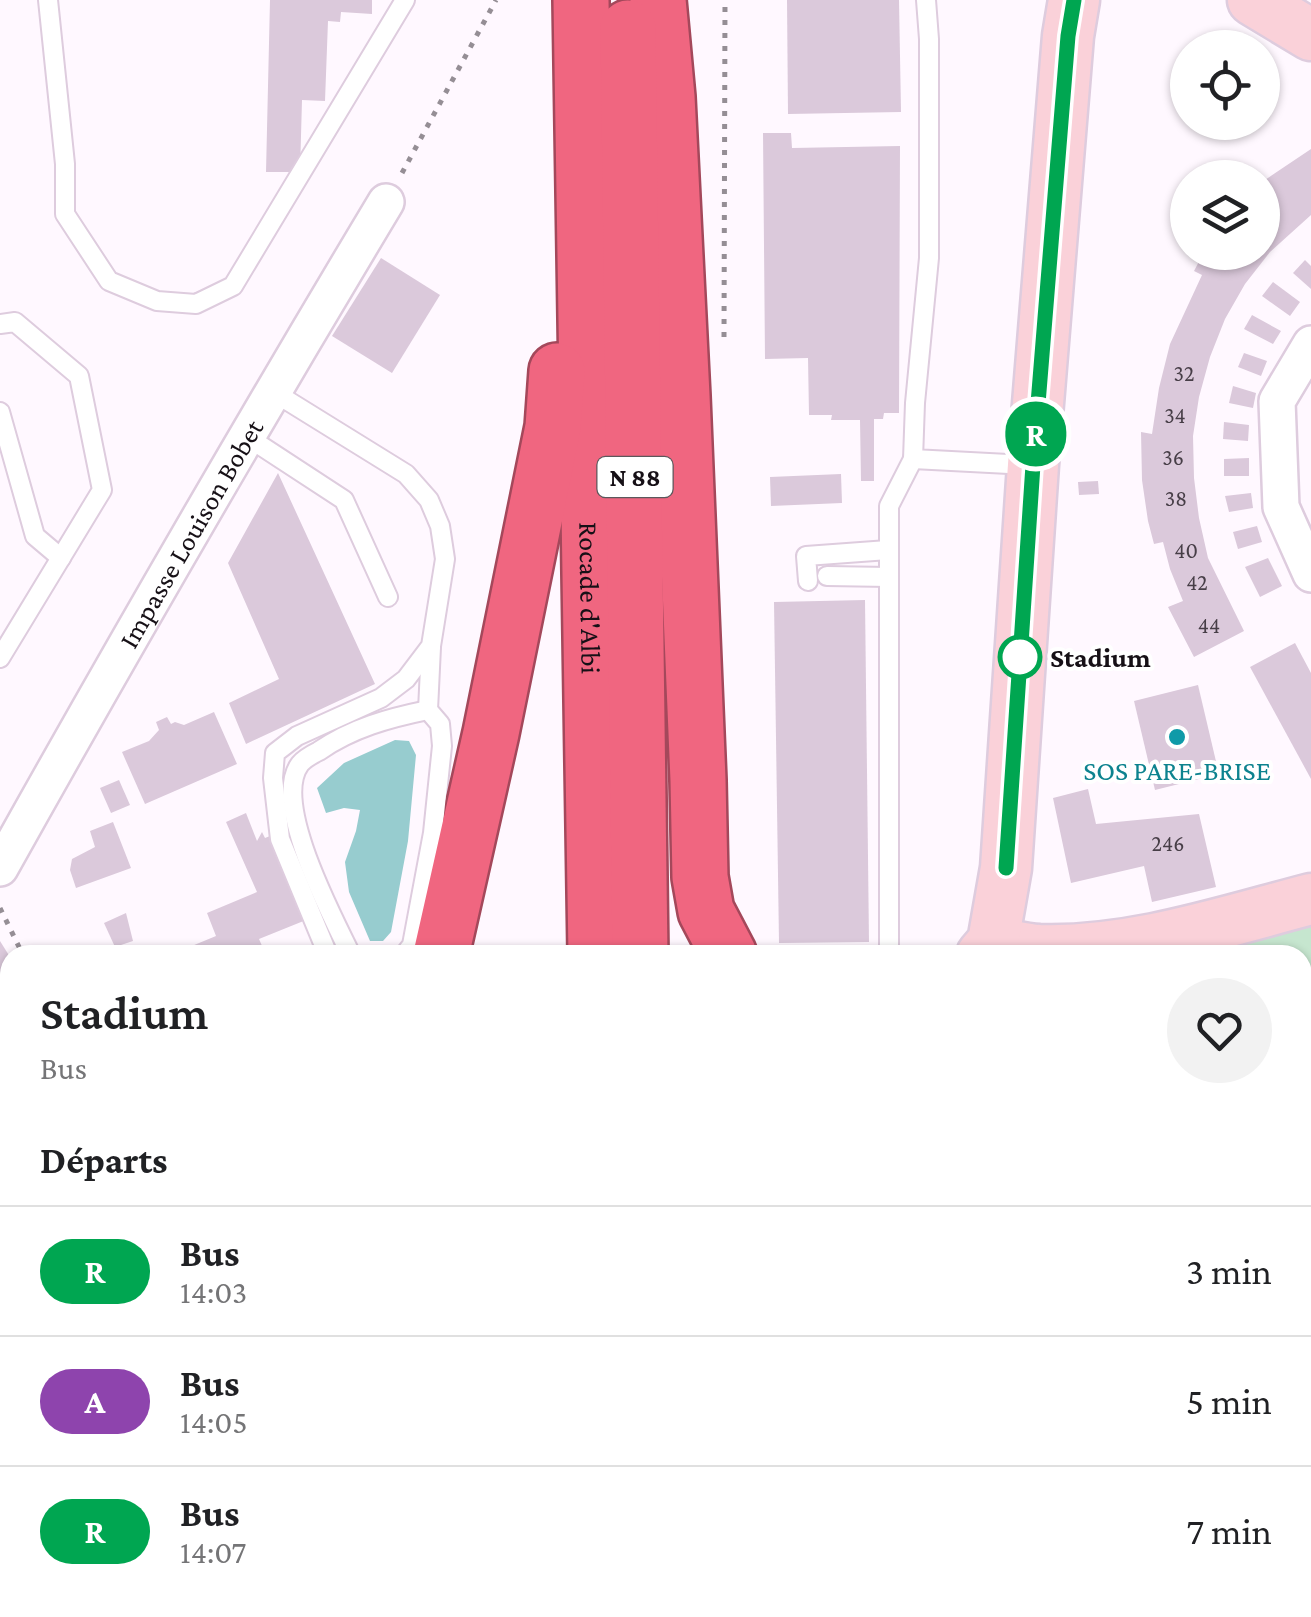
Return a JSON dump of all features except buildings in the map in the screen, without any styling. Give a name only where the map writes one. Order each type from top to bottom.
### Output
[{"type":"highway","name":"Rocade d'Albi","points":[[580,0],[596,945]]},
{"type":"highway","name":"Rocade d'Albi","points":[[627,0],[640,945]]},
{"type":"highway","points":[[658,0],[668,116],[683,415],[700,877],[706,911],[724,945]]},
{"type":"highway","points":[[444,945],[553,428],[561,253],[584,209]]},
{"type":"street","points":[[988,945],[1006,868],[1033,465],[1074,0]]},
{"type":"street","points":[[1253,0],[1311,34]]},
{"type":"street","name":"Impasse Louison Bobet","points":[[0,868],[107,675],[386,202]]},
{"type":"street","points":[[1311,344],[1277,402],[1281,507],[1311,574]]},
{"type":"street","points":[[1113,945],[1311,899]]},
{"type":"lane","points":[[48,0],[65,164],[65,214],[109,282],[158,301],[196,304],[233,286],[406,0]]},
{"type":"lane","points":[[889,945],[889,506],[912,459],[929,258],[926,0]]},
{"type":"lane","points":[[0,324],[15,322],[79,376],[102,490],[0,658]]},
{"type":"lane","points":[[272,391],[406,474],[428,500],[440,526],[445,559],[431,646],[428,710],[440,724],[440,764],[433,832],[412,945]]},
{"type":"lane","points":[[0,412],[35,536],[60,558]]},
{"type":"lane","points":[[246,436],[344,500],[388,596]]},
{"type":"lane","points":[[912,459],[1033,465]]},
{"type":"lane","points":[[888,550],[806,556],[817,579],[889,578]]},
{"type":"lane","points":[[324,945],[280,839],[273,778],[275,752],[297,736],[381,698],[406,679],[431,646]]},
{"type":"lane","points":[[346,945],[311,870],[294,808],[293,781],[300,763],[336,739],[389,718],[428,710]]},
{"type":"path","points":[[386,202],[496,0]]},
{"type":"path","points":[[0,908],[18,945]]},
{"type":"green space","points":[[1311,924],[1311,945],[1233,945]]},
{"type":"water","points":[[395,740],[409,741],[416,755],[408,841],[391,932],[383,941],[370,941],[349,892],[345,862],[360,810],[344,808],[326,813],[317,788],[344,763]]},
{"type":"bus line","name":"R","points":[[1006,868],[1033,465],[1074,0]]},
{"type":"place","name":"Stadium","points":[[1020,657]]},
{"type":"place","name":"SOS PARE-BRISE","points":[[1177,737]]}]
